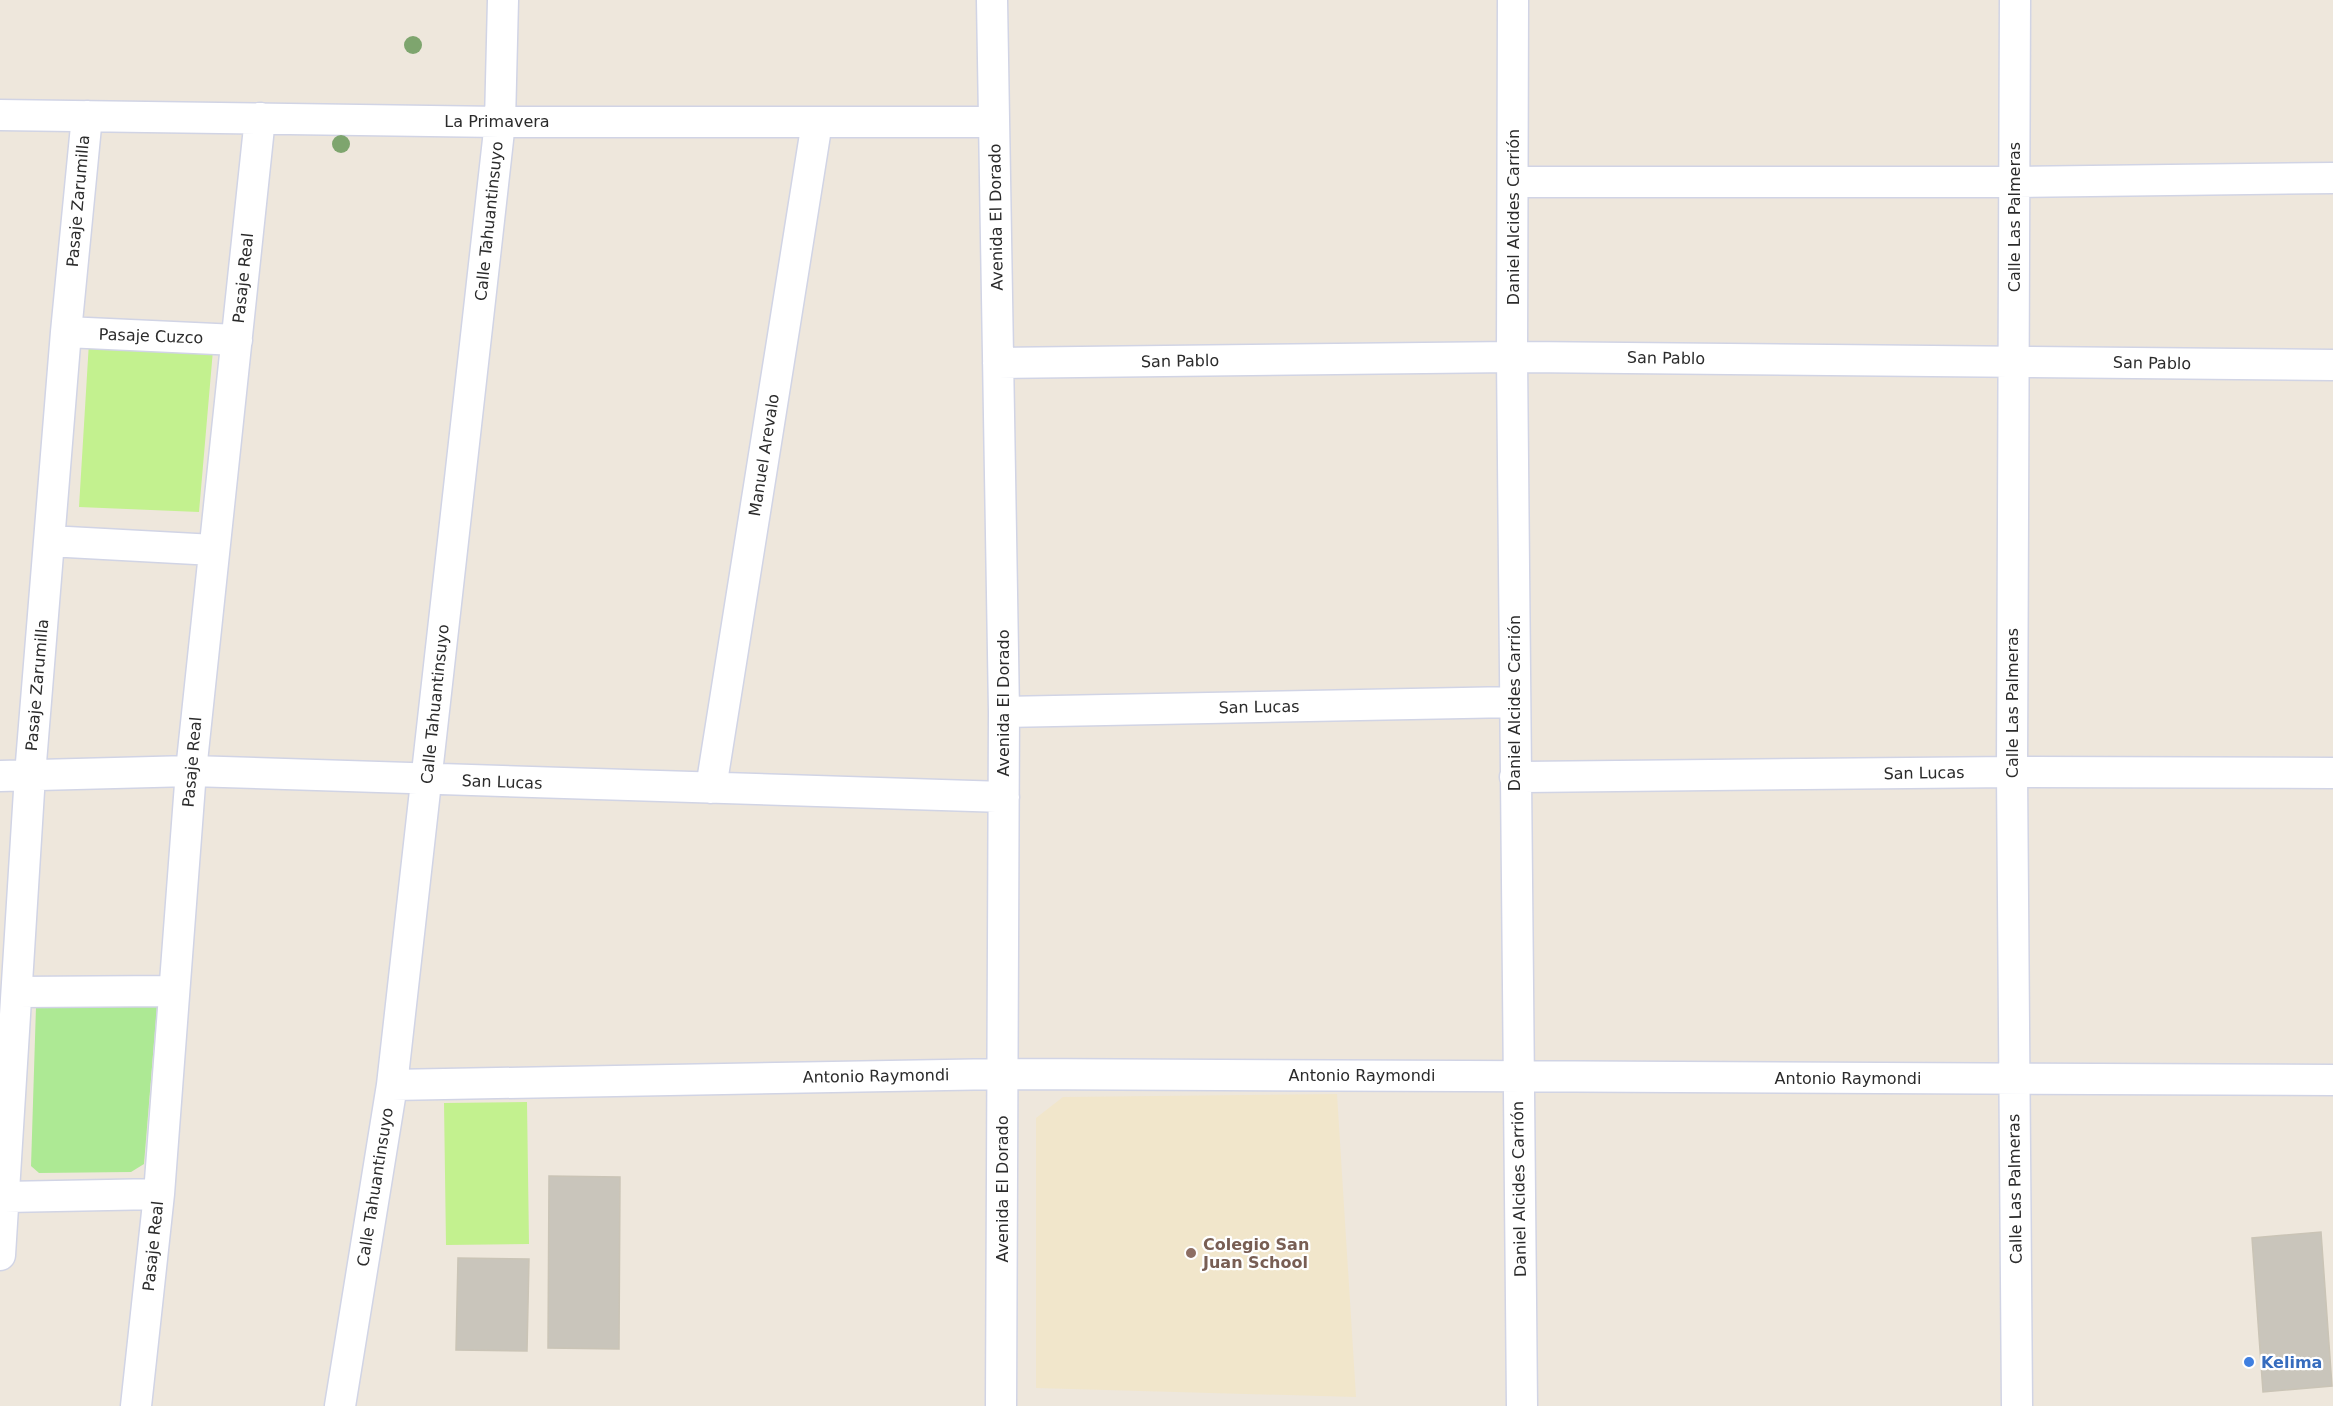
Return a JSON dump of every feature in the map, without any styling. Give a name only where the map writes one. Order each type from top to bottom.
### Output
[{"type":"street","name":"Calle Tahuantinsuyo","points":[[340,1406],[392,1085],[500,122],[503,0]]},
{"type":"street","name":"Avenida El Dorado","points":[[992,0],[1004,712],[1001,1406]]},
{"type":"street","name":"Daniel Alcides Carrión","points":[[1514,0],[1512,357],[1522,1406]]},
{"type":"street","name":"Calle Las Palmeras","points":[[2015,0],[2012,772],[2017,1406]]},
{"type":"street","name":"La Primavera","points":[[0,115],[500,122],[994,122]]},
{"type":"street","name":"Pasaje Zarumilla","points":[[0,1255],[30,775],[66,332],[87,116]]},
{"type":"street","name":"Pasaje Real","points":[[136,1406],[159,1194],[191,771],[260,118]]},
{"type":"street","name":"Manuel Arevalo","points":[[711,788],[817,122]]},
{"type":"street","points":[[1513,182],[2014,182],[2333,178]]},
{"type":"street","name":"Pasaje Cuzco","points":[[66,332],[237,340]]},
{"type":"street","name":"San Pablo","points":[[998,363],[1512,357],[2333,364]]},
{"type":"street","points":[[49,541],[214,550]]},
{"type":"street","name":"San Lucas","points":[[1004,712],[1514,702]]},
{"type":"street","name":"San Lucas","points":[[0,776],[191,771],[1004,796]]},
{"type":"street","name":"San Lucas","points":[[1515,777],[2012,772],[2333,773]]},
{"type":"street","points":[[17,992],[174,991]]},
{"type":"street","name":"Antonio Raymondi","points":[[392,1085],[1002,1074],[2333,1080]]},
{"type":"street","points":[[5,1197],[159,1194]]},
{"type":"shaded area","name":"Colegio San Juan School","points":[[1337,1094],[1356,1397],[1036,1388],[1036,1118],[1063,1097]]},
{"type":"green space","points":[[89,342],[213,350],[199,512],[79,507]]},
{"type":"green space","points":[[36,1006],[157,1006],[144,1164],[131,1172],[39,1173],[31,1166]]},
{"type":"green space","points":[[527,1102],[529,1244],[446,1245],[444,1103]]},
{"type":"building","points":[[549,1176],[620,1177],[619,1349],[548,1348]]},
{"type":"building","points":[[2321,1232],[2332,1386],[2263,1392],[2252,1238]]},
{"type":"building","points":[[458,1258],[529,1259],[527,1351],[456,1350]]},
{"type":"place","name":"Colegio San Juan School","points":[[1191,1253]]},
{"type":"place","name":"Kelima","points":[[2249,1362]]}]
